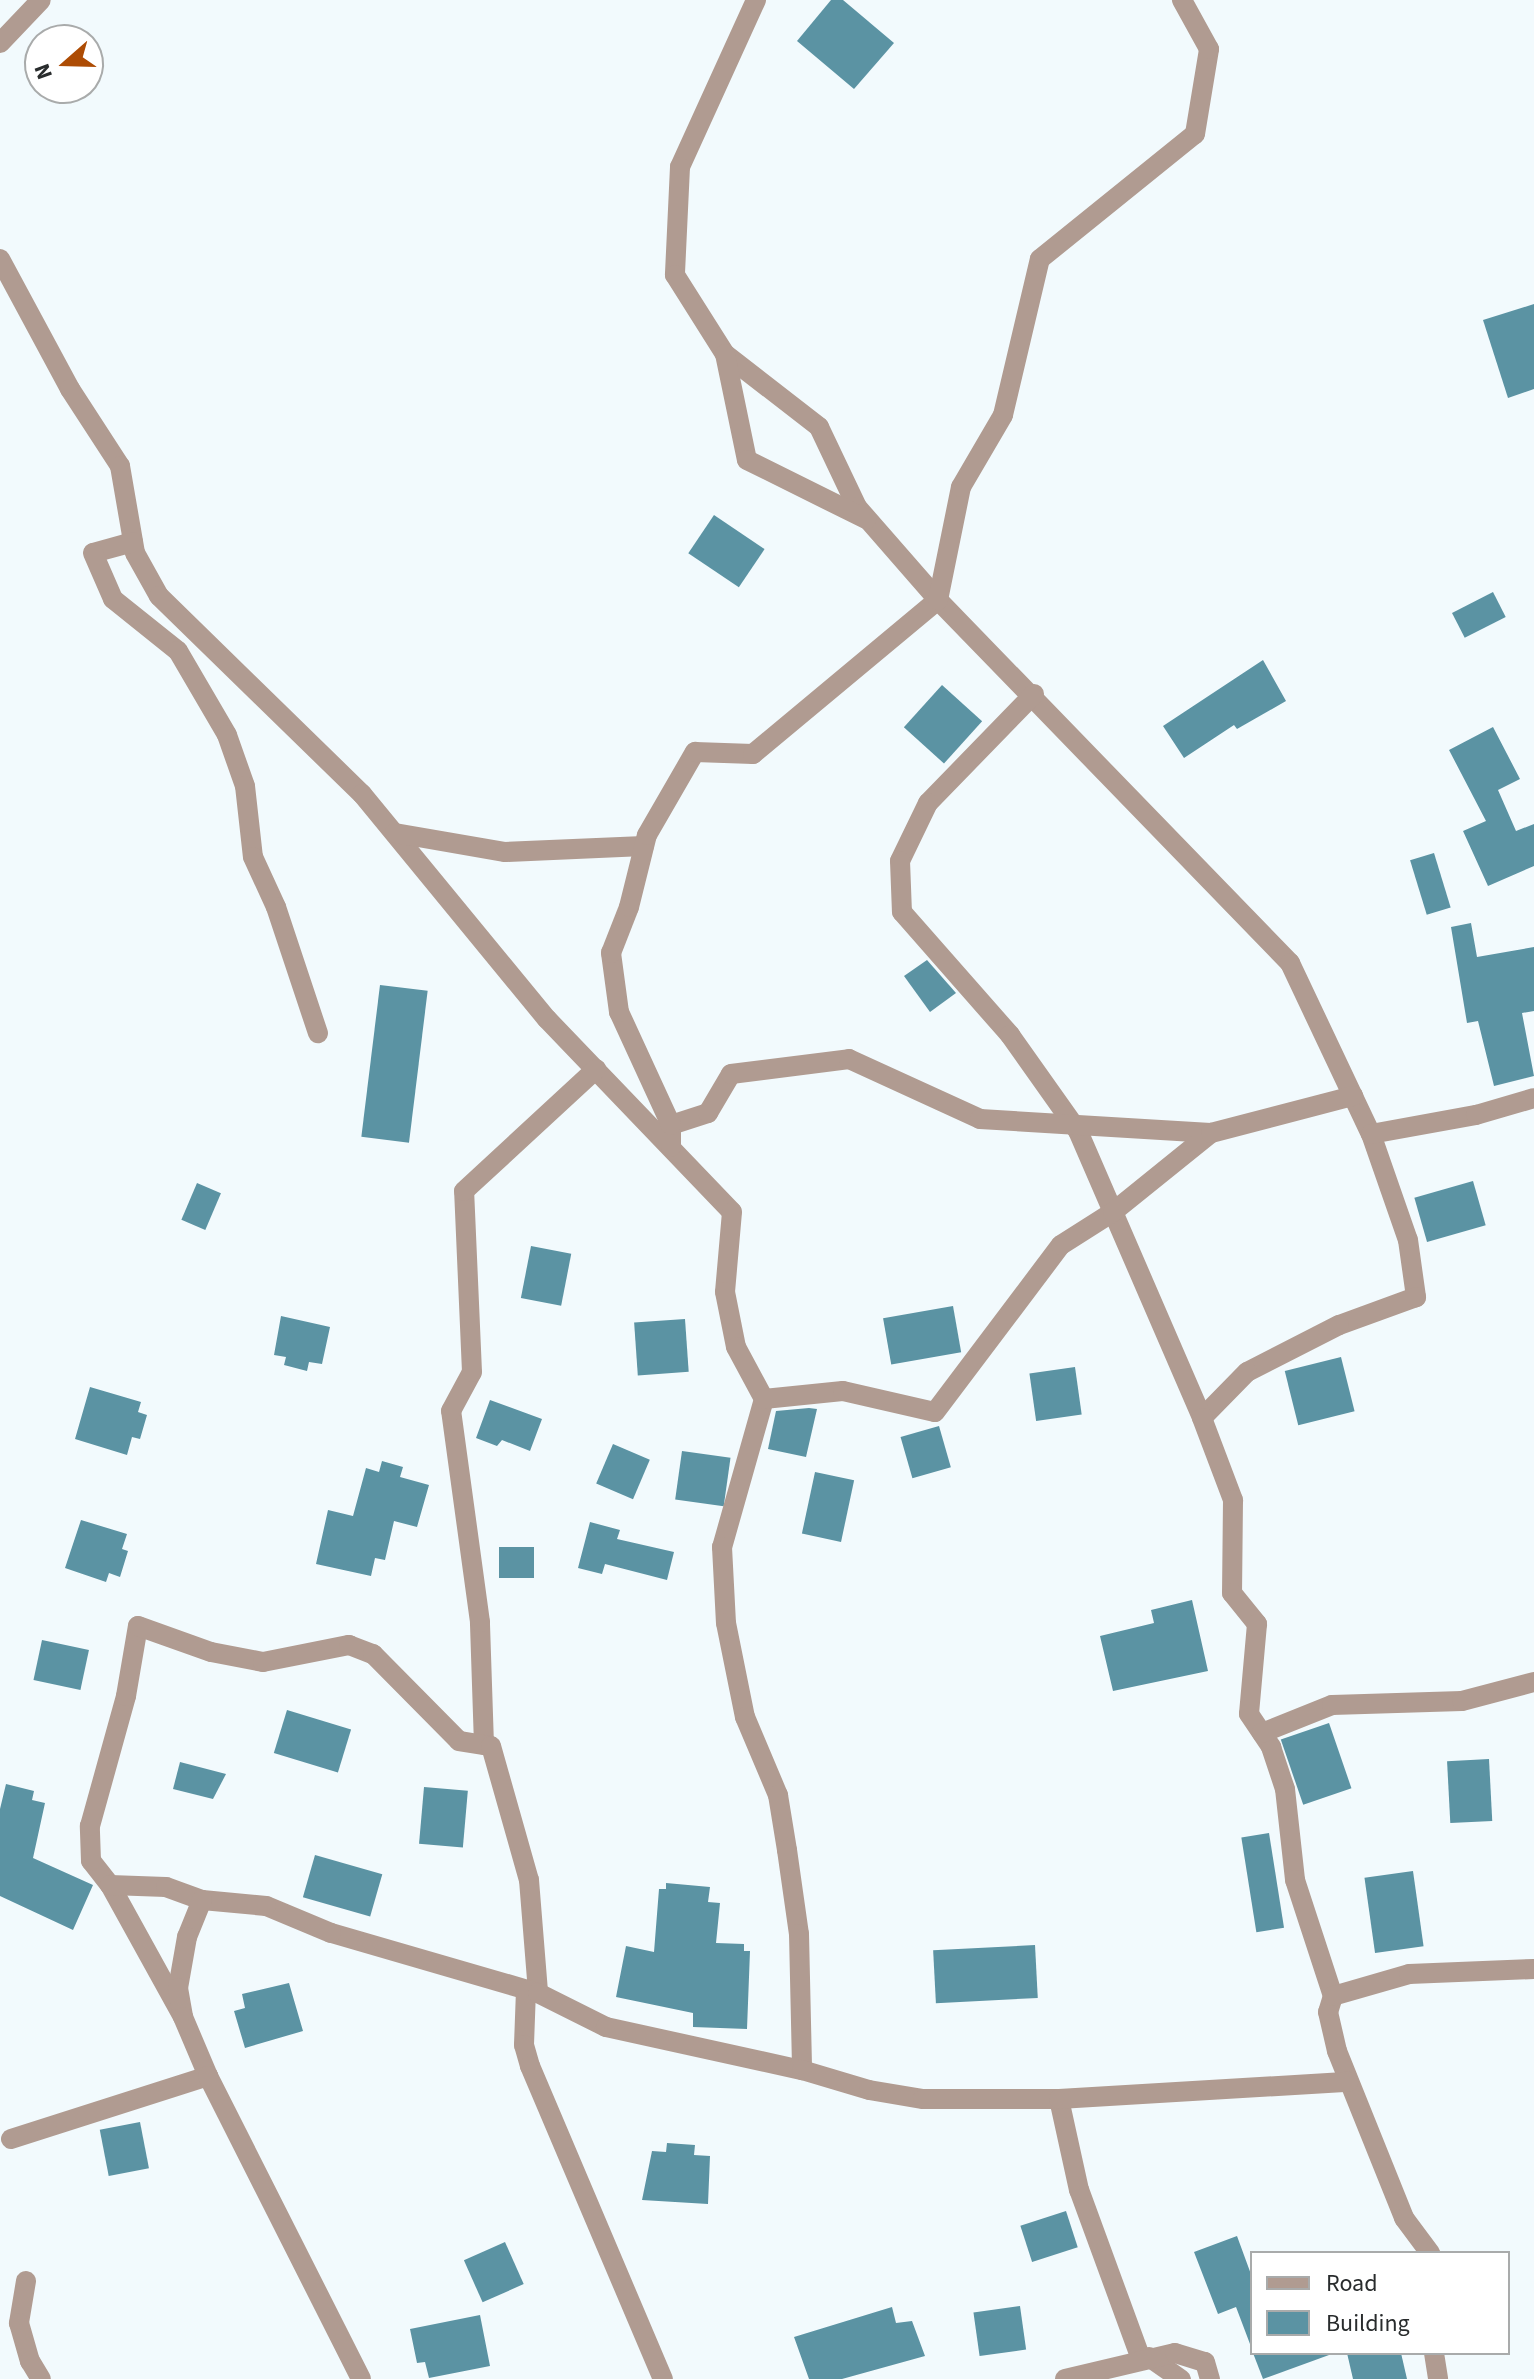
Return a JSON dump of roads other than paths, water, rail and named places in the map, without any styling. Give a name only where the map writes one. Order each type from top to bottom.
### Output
[{"type":"street","points":[[0,43],[41,0]]},
{"type":"street","points":[[756,0],[680,167],[675,275],[725,354],[819,427],[857,507],[938,600],[1034,694],[1290,963],[1371,1134],[1408,1240],[1416,1297],[1339,1325],[1247,1372],[1202,1418]]},
{"type":"street","points":[[671,1147],[671,1125],[619,1012],[611,953],[644,846],[695,752],[753,754],[938,600],[961,487],[1003,415],[1040,259],[1195,134],[1209,49],[1182,0]]},
{"type":"street","points":[[0,259],[70,389],[120,466],[133,542],[144,575],[159,596],[362,794],[547,1019],[732,1212],[725,1292],[736,1347],[764,1399],[722,1547],[726,1623],[745,1717],[778,1795],[799,1934],[802,2070]]},
{"type":"street","points":[[725,354],[747,460],[870,521]]},
{"type":"street","points":[[133,542],[93,553],[113,599],[178,651],[227,735],[245,786],[253,857],[276,907],[318,1033]]},
{"type":"street","points":[[1034,694],[928,803],[900,861],[902,912],[1010,1035],[1074,1124],[1202,1418],[1233,1500],[1232,1593],[1257,1624],[1249,1714],[1262,1733],[1285,1789],[1295,1880],[1333,1996],[1328,2012],[1349,2082],[1404,2218],[1429,2251]]},
{"type":"street","points":[[395,833],[505,852],[644,846]]},
{"type":"street","points":[[671,1125],[708,1113],[731,1074],[849,1059],[980,1119],[1211,1133],[1353,1096]]},
{"type":"street","points":[[484,1745],[480,1622],[451,1411],[472,1372],[464,1191],[596,1069]]},
{"type":"street","points":[[1371,1134],[1476,1115],[1534,1098]]},
{"type":"street","points":[[764,1399],[843,1391],[935,1412],[1061,1245],[1113,1212],[1211,1133]]},
{"type":"street","points":[[361,2379],[208,2076],[183,2017],[110,1885],[91,1861],[90,1826],[126,1696],[138,1626],[199,1648],[263,1662],[349,1645],[373,1654],[459,1741],[491,1746],[509,1793],[529,1880],[532,1991],[524,2045],[530,2066],[663,2379]]},
{"type":"street","points":[[1262,1733],[1332,1705],[1462,1701],[1534,1682]]},
{"type":"street","points":[[110,1885],[166,1887],[202,1900],[266,1906],[331,1933],[532,1991],[606,2027],[802,2070],[869,2090],[923,2099],[1059,2099],[1349,2082]]},
{"type":"street","points":[[183,2017],[178,1988],[187,1937],[202,1900]]},
{"type":"street","points":[[1333,1996],[1409,1974],[1534,1969]]},
{"type":"street","points":[[11,2139],[208,2076]]},
{"type":"street","points":[[1059,2099],[1079,2190],[1145,2358],[1181,2379]]},
{"type":"street","points":[[26,2281],[19,2323],[30,2361],[41,2379]]},
{"type":"street","points":[[1065,2379],[1175,2353],[1205,2362],[1210,2379]]},
{"type":"street","points":[[1434,2355],[1438,2379]]}]
